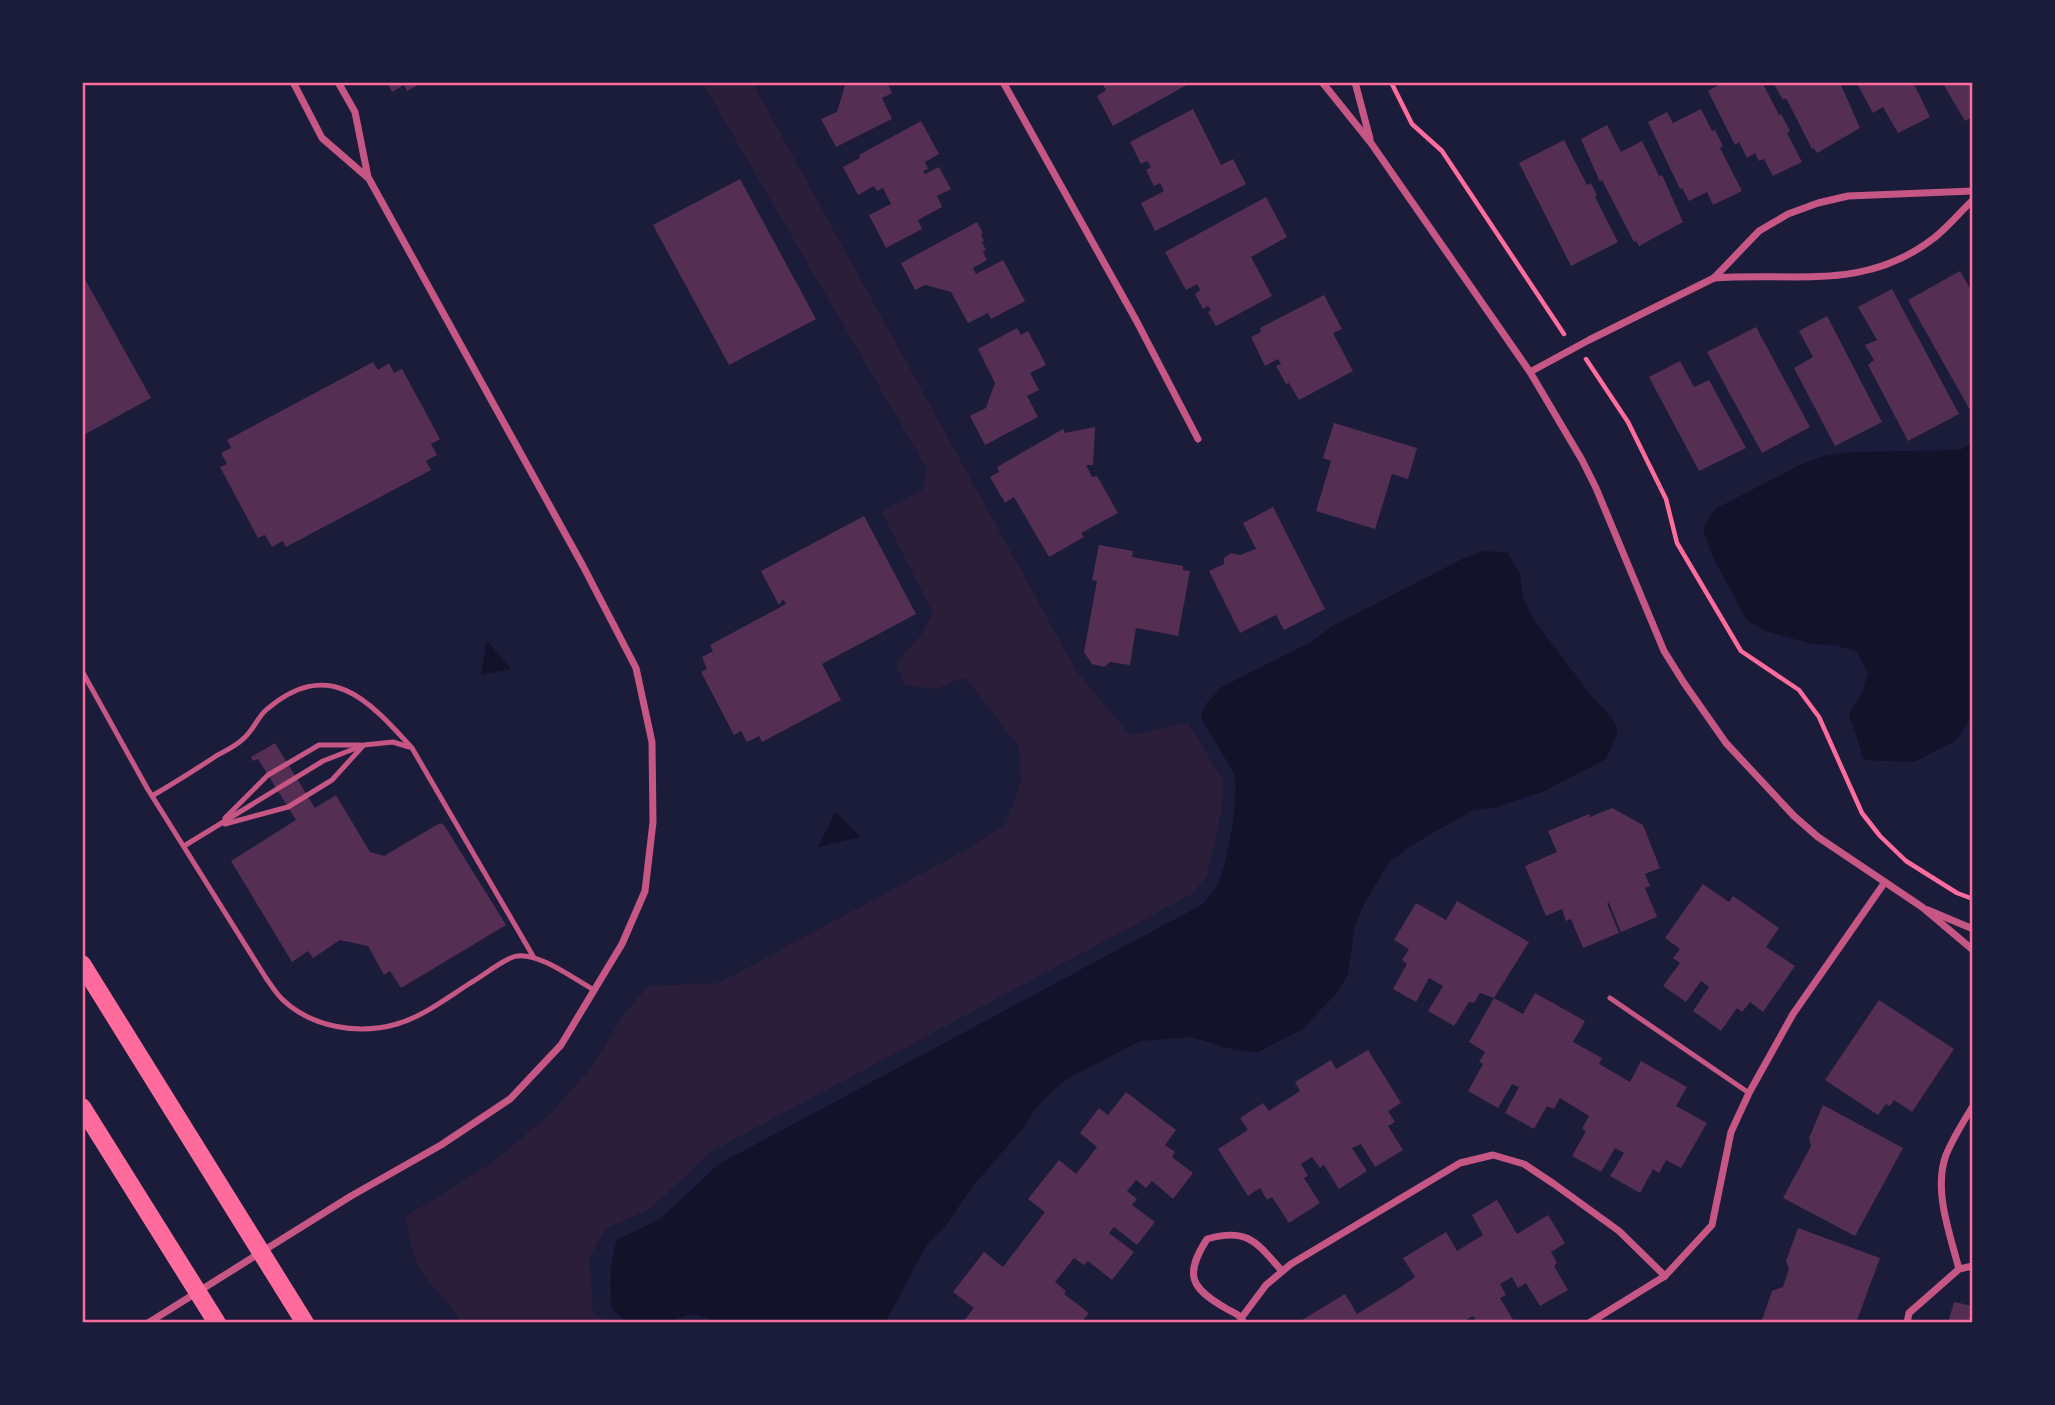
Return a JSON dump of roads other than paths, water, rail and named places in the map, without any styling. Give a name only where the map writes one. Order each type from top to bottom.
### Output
[{"type":"main road","points":[[82,964],[305,1323]]},
{"type":"main road","points":[[82,1107],[217,1323]]},
{"type":"street","points":[[293,82],[322,138],[368,177]]},
{"type":"street","points":[[148,1323],[351,1196],[441,1145],[510,1099],[561,1045],[622,944],[645,891],[653,822],[652,743],[636,668],[577,554],[368,177],[355,113],[338,82]]},
{"type":"street","points":[[1003,82],[1136,320],[1198,439]]},
{"type":"street","points":[[1322,82],[1371,143],[1531,372],[1583,460],[1664,651],[1726,743],[1794,816],[1845,857],[1922,907],[1973,950]]},
{"type":"street","points":[[1355,82],[1371,143]]},
{"type":"street","points":[[1531,372],[1714,278],[1759,231],[1788,214],[1847,196],[1973,191]]},
{"type":"street","points":[[1714,278],[1750,275],[1813,278],[1846,276],[1879,268],[1908,255],[1935,237],[1973,200]]},
{"type":"street","points":[[1589,1323],[1665,1276],[1712,1226],[1731,1132],[1749,1093],[1793,1014],[1885,882]]},
{"type":"street","points":[[1922,907],[1973,929]]},
{"type":"street","points":[[1959,1269],[1941,1189],[1945,1157],[1973,1106]]},
{"type":"street","points":[[1282,1271],[1258,1244],[1244,1235],[1223,1234],[1207,1239],[1194,1260],[1193,1275],[1201,1290],[1243,1320],[1266,1284],[1282,1271],[1460,1163],[1493,1155],[1524,1164],[1554,1184],[1619,1231],[1665,1276]]},
{"type":"street","points":[[1907,1323],[1909,1313],[1959,1269],[1973,1266]]},
{"type":"lane","points":[[82,671],[152,796],[266,978],[282,999],[297,1011],[318,1022],[343,1028],[371,1029],[398,1024],[420,1014],[515,956],[533,956],[594,990]]},
{"type":"lane","points":[[152,796],[244,739],[264,711],[288,693],[314,683],[338,686],[388,721],[412,748],[533,956]]},
{"type":"lane","points":[[218,825],[268,775],[319,745],[393,742],[412,748]]},
{"type":"lane","points":[[184,846],[323,761],[364,745]]},
{"type":"lane","points":[[218,825],[288,807],[332,780],[364,745]]},
{"type":"lane","points":[[1610,998],[1749,1093]]}]
